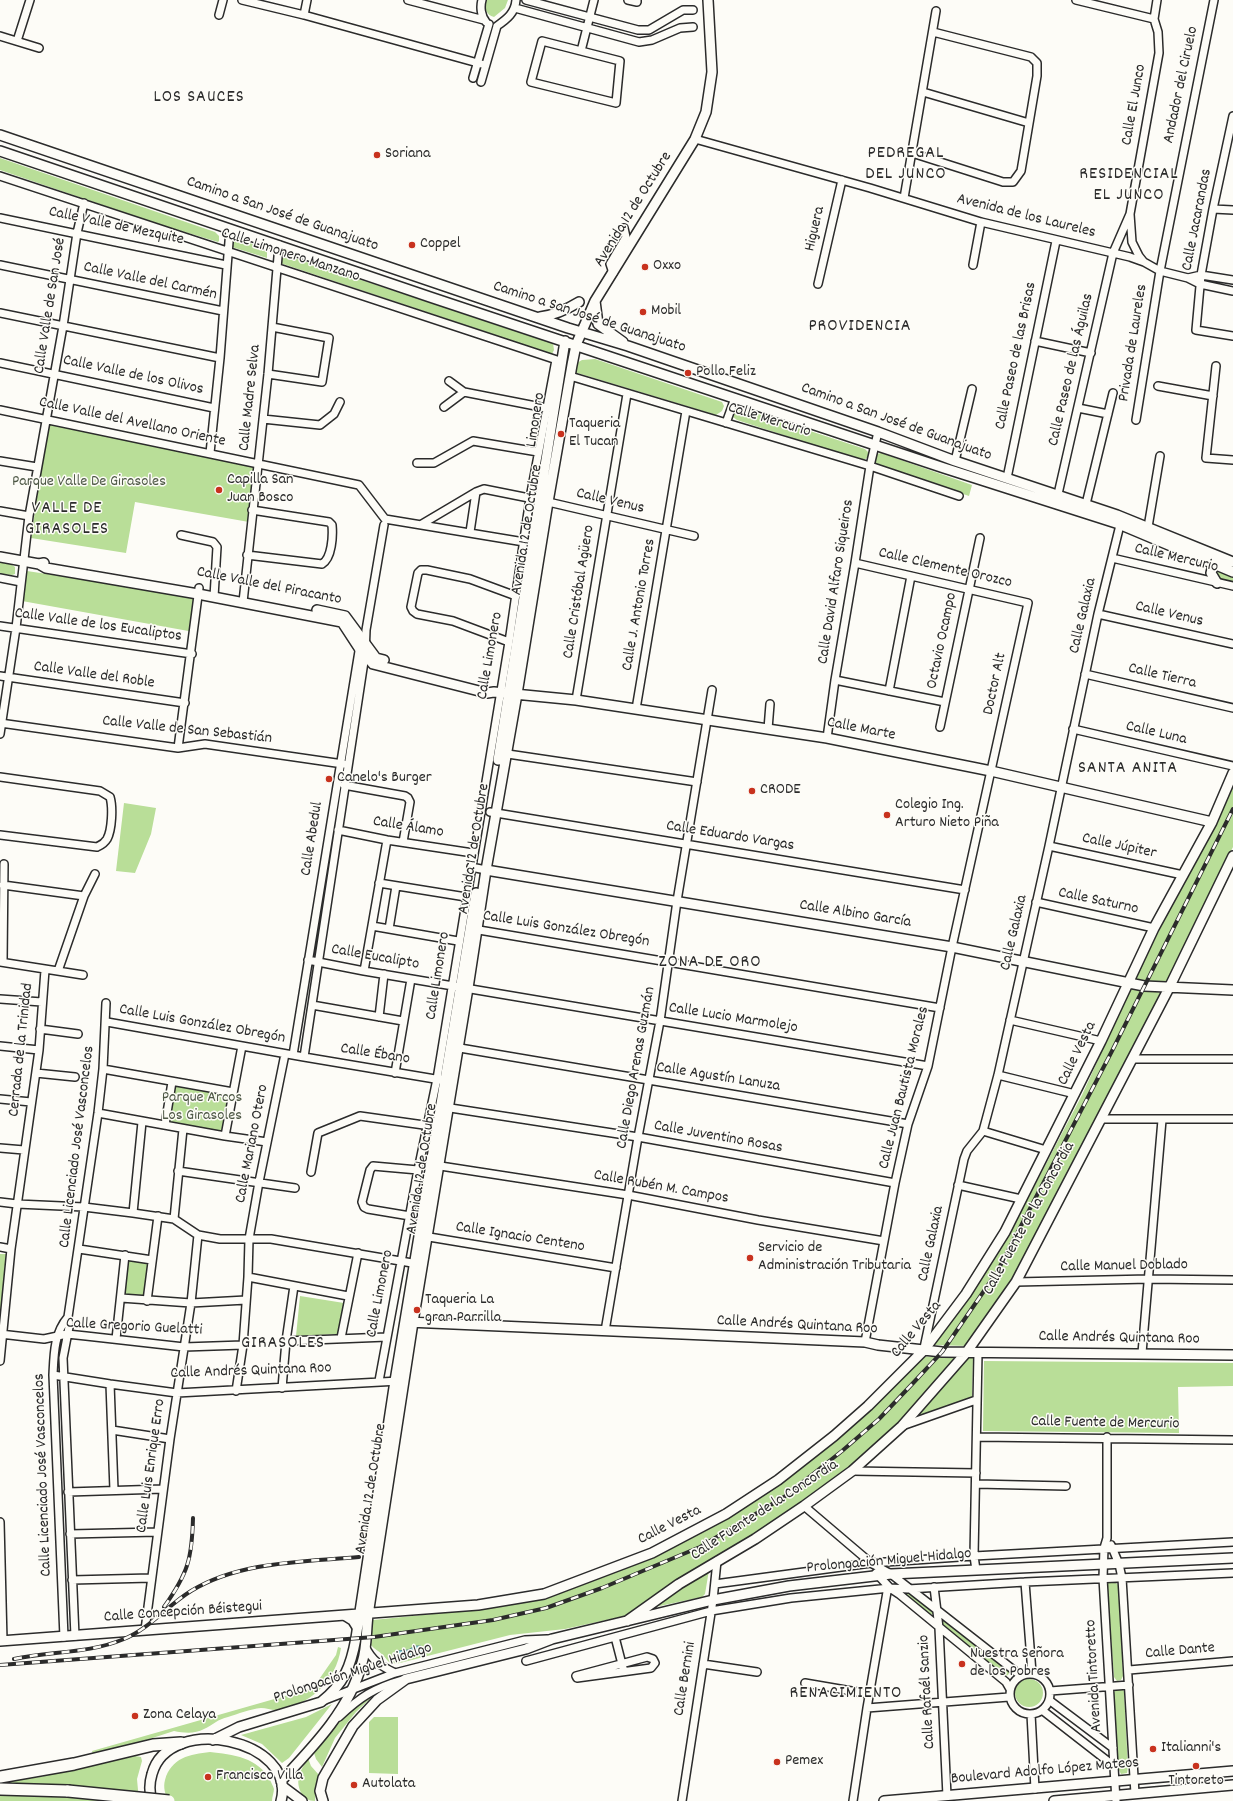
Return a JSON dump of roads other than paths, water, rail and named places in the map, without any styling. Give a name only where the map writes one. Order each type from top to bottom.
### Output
[{"type":"highway","points":[[0,1777],[74,1764],[153,1744],[181,1743]]},
{"type":"highway","points":[[0,1789],[68,1791],[169,1801]]},
{"type":"main road","name":"Avenida 12 de Octubre","points":[[329,1726],[353,1690],[363,1661],[365,1646],[364,1615],[399,1381],[445,1107],[445,1080],[455,1047],[474,929],[479,868],[493,813],[514,694],[544,501],[576,345],[595,301],[695,139],[706,112],[712,72],[708,0]]},
{"type":"main road","name":"Camino a San José de Guanajuato","points":[[0,135],[536,318],[628,346],[878,432],[955,461],[1058,494],[1086,504],[1121,521],[1218,561],[1233,562]]},
{"type":"main road","name":"Camino a San José de Guanajuato","points":[[0,151],[876,446],[1121,521],[1148,526],[1218,561],[1233,572]]},
{"type":"main road","points":[[595,301],[598,324],[628,346]]},
{"type":"main road","points":[[536,318],[558,313],[579,302]]},
{"type":"main road","name":"Limonero","points":[[544,501],[559,361],[565,341]]},
{"type":"main road","points":[[944,468],[952,468],[998,483],[1006,482],[1007,478]]},
{"type":"main road","name":"Calle Valle del Piracanto","points":[[0,557],[39,564],[48,563],[214,594],[345,616],[376,658],[489,688],[497,692]]},
{"type":"main road","points":[[1217,583],[1211,572],[1218,561]]},
{"type":"main road","name":"Calle Marte","points":[[497,692],[576,700],[827,738],[991,771],[1212,822]]},
{"type":"main road","name":"Calle Vesta","points":[[364,1615],[478,1605],[544,1594],[652,1553],[726,1514],[778,1480],[834,1436],[868,1406],[924,1350],[966,1294],[1005,1232],[1129,984],[1154,928],[1212,822],[1233,773]]},
{"type":"main road","name":"Calle Fuente de la Concordia","points":[[627,1621],[679,1584],[755,1539],[852,1471],[902,1426],[966,1353],[1016,1282],[1169,988],[1233,856]]},
{"type":"main road","name":"Calle Albino García","points":[[479,868],[952,947],[1129,984],[1169,988],[1233,990]]},
{"type":"main road","name":"Avenida 12 de Octubre","points":[[436,1166],[438,1127],[445,1107]]},
{"type":"main road","name":"Calle Andrés Quintana Roo","points":[[409,1322],[865,1342],[878,1345],[966,1353],[1142,1353],[1233,1355]]},
{"type":"main road","name":"Prolongación Miguel Hidalgo","points":[[406,1679],[526,1649],[552,1639],[604,1626],[713,1600],[789,1586],[891,1574],[1233,1558]]},
{"type":"main road","name":"Avenida 12 de Octubre","points":[[321,1702],[330,1695],[348,1671],[357,1629],[364,1615]]},
{"type":"main road","name":"Calle Concepción Béistegui","points":[[2,1641],[364,1615]]},
{"type":"main road","points":[[322,1801],[320,1791],[322,1778],[353,1726],[377,1700],[406,1679]]},
{"type":"main road","name":"Prolongación Miguel Hidalgo","points":[[213,1740],[239,1727],[321,1702]]},
{"type":"main road","name":"Prolongación Miguel Hidalgo","points":[[282,1783],[329,1726]]},
{"type":"main road","points":[[152,1801],[149,1792],[154,1765],[161,1755],[181,1743],[193,1740],[213,1740],[231,1742],[247,1747],[263,1755],[273,1765],[282,1783],[302,1801]]},
{"type":"main road","name":"Boulevard Adolfo López Mateos","points":[[884,1801],[1233,1771]]},
{"type":"main road","points":[[281,1801],[282,1783]]},
{"type":"main road","name":"Boulevard Adolfo López Mateos","points":[[1054,1801],[1116,1798],[1135,1794],[1233,1785]]},
{"type":"street","points":[[17,41],[30,0]]},
{"type":"street","points":[[219,16],[223,0]]},
{"type":"street","points":[[242,0],[304,15],[481,64]]},
{"type":"street","points":[[304,15],[307,0]]},
{"type":"street","points":[[408,0],[497,26]]},
{"type":"street","points":[[481,82],[481,64],[486,22],[481,6],[482,0]]},
{"type":"street","points":[[473,78],[481,64],[497,26],[507,18],[515,8],[516,0]]},
{"type":"street","points":[[526,0],[638,30],[650,30],[683,10],[693,10]]},
{"type":"street","points":[[581,51],[594,0]]},
{"type":"street","points":[[628,0],[637,2],[637,0]]},
{"type":"street","points":[[1076,0],[1091,2],[1154,19]]},
{"type":"street","name":"Calle El Junco","points":[[1113,253],[1130,214],[1159,53],[1158,32],[1154,19],[1157,0]]},
{"type":"street","name":"Andador del Ciruelo","points":[[1160,271],[1214,0]]},
{"type":"street","points":[[515,8],[587,29],[639,42],[652,40],[680,28],[693,27]]},
{"type":"street","points":[[904,198],[934,32],[936,11]]},
{"type":"street","points":[[912,153],[1003,182],[1013,182],[1021,171],[1037,76],[1037,62],[1031,57],[934,32]]},
{"type":"street","points":[[0,36],[39,48]]},
{"type":"street","points":[[542,41],[581,51],[620,62],[616,103],[531,82],[542,41]]},
{"type":"street","points":[[923,92],[1029,123]]},
{"type":"street","name":"Calle Jacarandas","points":[[1233,116],[1230,141],[1213,209],[1201,275],[1196,330],[1233,336]]},
{"type":"street","name":"Avenida de los Laureles","points":[[695,139],[842,180],[981,222],[1113,253],[1144,262],[1160,271],[1188,278],[1200,284],[1233,291]]},
{"type":"street","name":"Calle Limonero Manzano","points":[[0,176],[228,250],[572,365]]},
{"type":"street","name":"Higuera","points":[[818,284],[842,180]]},
{"type":"street","name":"Calle Valle de San José","points":[[0,734],[16,628],[20,582],[25,561],[29,516],[63,326],[77,233],[84,203]]},
{"type":"street","points":[[1213,209],[1233,210]]},
{"type":"street","name":"Calle El Junco","points":[[1130,214],[1132,242],[1139,256],[1144,262]]},
{"type":"street","name":"Calle Valle de Mezquite","points":[[0,218],[226,265]]},
{"type":"street","points":[[973,265],[981,222]]},
{"type":"street","points":[[613,273],[610,264],[626,237],[624,228]]},
{"type":"street","points":[[210,453],[220,358],[226,265],[230,229]]},
{"type":"street","name":"Calle Paseo de las Brisas","points":[[1007,478],[1034,340],[1056,240]]},
{"type":"street","name":"Calle Madre Selva","points":[[243,599],[268,374],[279,245]]},
{"type":"street","name":"Calle Paseo de las Águilas","points":[[1058,494],[1113,253]]},
{"type":"street","name":"Calle Valle del Carmén","points":[[0,266],[223,311]]},
{"type":"street","name":"Privada de Laureles","points":[[1136,420],[1160,271]]},
{"type":"street","name":"Avenida de los Laureles","points":[[1188,278],[1201,275],[1233,280]]},
{"type":"street","points":[[0,313],[220,358]]},
{"type":"street","points":[[268,374],[322,382],[329,338],[272,327]]},
{"type":"street","points":[[1034,340],[1091,353]]},
{"type":"street","name":"Calle Limonero","points":[[379,1382],[427,1126],[445,1080],[452,985],[466,897],[479,868],[473,853],[497,692],[516,596],[530,498],[546,408],[559,361]]},
{"type":"street","name":"Calle Valle de los Olivos","points":[[0,363],[214,408]]},
{"type":"street","points":[[1216,366],[1206,458],[1233,460]]},
{"type":"street","name":"Calle Mercurio","points":[[570,376],[870,466],[959,496]]},
{"type":"street","points":[[449,380],[464,392],[546,408]]},
{"type":"street","points":[[1158,386],[1213,396]]},
{"type":"street","points":[[955,461],[972,389]]},
{"type":"street","points":[[444,407],[464,392]]},
{"type":"street","points":[[1086,504],[1113,393]]},
{"type":"street","name":"Calle Cristóbal Agüero","points":[[576,700],[628,394]]},
{"type":"street","points":[[726,423],[735,398]]},
{"type":"street","points":[[263,418],[320,425],[334,414],[340,402]]},
{"type":"street","points":[[1078,408],[1108,414]]},
{"type":"street","name":"Calle Valle del Avellano Oriente","points":[[0,410],[359,485],[385,522]]},
{"type":"street","name":"Calle J. Antonio Torres","points":[[636,709],[686,411]]},
{"type":"street","name":"Calle David Alfaro Siqueiros","points":[[827,738],[870,466],[876,446],[878,432]]},
{"type":"street","points":[[417,464],[434,463],[473,441],[538,452]]},
{"type":"street","points":[[1148,526],[1160,456]]},
{"type":"street","points":[[0,461],[37,467]]},
{"type":"street","name":"Calle Venus","points":[[476,492],[484,489],[530,498],[694,536]]},
{"type":"street","points":[[422,524],[476,492]]},
{"type":"street","points":[[470,532],[476,492]]},
{"type":"street","points":[[248,555],[322,564],[326,562],[329,557],[332,524],[329,522],[252,510]]},
{"type":"street","points":[[0,511],[29,516]]},
{"type":"street","name":"Calle Galaxia","points":[[924,1350],[958,1185],[967,1151],[983,1131],[998,1075],[1049,846],[1098,614],[1121,521]]},
{"type":"street","points":[[385,522],[422,524],[524,542]]},
{"type":"street","name":"Calle Abedul","points":[[293,1055],[340,763],[364,642],[385,522]]},
{"type":"street","points":[[181,535],[213,542],[217,547],[214,594]]},
{"type":"street","name":"Octavio Ocampo","points":[[940,727],[980,538]]},
{"type":"street","name":"Calle Mercurio","points":[[1112,558],[1233,586]]},
{"type":"street","name":"Calle Clemente Orozco","points":[[855,563],[1028,603]]},
{"type":"street","points":[[508,642],[453,621],[417,614],[411,607],[414,587],[418,573],[421,570],[427,570],[470,579],[516,596]]},
{"type":"street","points":[[889,691],[911,576]]},
{"type":"street","points":[[0,578],[20,582]]},
{"type":"street","points":[[178,748],[192,654],[199,591]]},
{"type":"street","name":"Doctor Alt","points":[[991,771],[1028,603]]},
{"type":"street","name":"Calle Venus","points":[[1098,614],[1233,644]]},
{"type":"street","name":"Calle Valle de los Eucaliptos","points":[[0,626],[192,654]]},
{"type":"street","name":"Calle Abedul","points":[[304,1057],[348,765],[364,642]]},
{"type":"street","name":"Calle Tierra","points":[[1085,674],[1233,708]]},
{"type":"street","name":"Calle Valle del Roble","points":[[0,676],[185,703]]},
{"type":"street","points":[[835,680],[945,702]]},
{"type":"street","name":"Calle Diego Arenas Guzmán","points":[[605,1331],[638,1137],[660,1021],[670,961],[677,901],[712,690]]},
{"type":"street","points":[[768,729],[770,704]]},
{"type":"street","name":"Calle Valle de San Sebastián","points":[[1,723],[178,748],[205,744],[348,765]]},
{"type":"street","name":"Calle Luna","points":[[1073,729],[1233,766]]},
{"type":"street","points":[[503,753],[697,782]]},
{"type":"street","name":"Calle Juan Bautista Morales","points":[[865,1342],[895,1183],[908,1124],[928,1066],[952,947],[991,771]]},
{"type":"street","points":[[0,777],[100,791],[110,797],[112,806],[107,838],[103,844],[97,847],[0,835]]},
{"type":"street","points":[[344,785],[405,796],[408,798],[410,802],[403,842]]},
{"type":"street","name":"Calle Eduardo Vargas","points":[[493,813],[965,890]]},
{"type":"street","points":[[331,816],[340,817]]},
{"type":"street","name":"Calle Álamo","points":[[338,830],[387,840],[473,853]]},
{"type":"street","points":[[364,971],[387,840]]},
{"type":"street","name":"Calle Júpiter","points":[[1049,846],[1183,875]]},
{"type":"street","points":[[4,864],[2,962],[44,970],[83,975]]},
{"type":"street","points":[[58,972],[84,896],[95,874]]},
{"type":"street","points":[[322,876],[331,878]]},
{"type":"street","points":[[379,883],[466,897]]},
{"type":"street","points":[[3,885],[84,896]]},
{"type":"street","points":[[389,929],[396,886]]},
{"type":"street","name":"Calle Saturno","points":[[1036,902],[1154,928]]},
{"type":"street","points":[[372,926],[458,941]]},
{"type":"street","name":"Calle Luis González Obregón","points":[[474,929],[670,961],[940,1008]]},
{"type":"street","name":"Calle Eucalipto","points":[[308,960],[364,971],[465,987]]},
{"type":"street","name":"Cerrada de la Trinidad","points":[[0,1361],[11,1249],[36,1073],[44,970]]},
{"type":"street","points":[[379,1017],[384,974]]},
{"type":"street","points":[[394,1072],[411,979]]},
{"type":"street","name":"Calle Lucio Marmolejo","points":[[465,987],[928,1066]]},
{"type":"street","points":[[0,998],[42,1002]]},
{"type":"street","name":"Calle Licenciado José Vasconcelos","points":[[75,1636],[63,1358],[69,1327],[68,1317],[98,1113],[107,1022],[106,1004]]},
{"type":"street","points":[[312,1005],[403,1021]]},
{"type":"street","points":[[1010,1020],[1101,1041]]},
{"type":"street","name":"Calle Luis González Obregón","points":[[107,1022],[293,1055]]},
{"type":"street","points":[[40,1029],[78,1034]]},
{"type":"street","points":[[0,1046],[38,1050]]},
{"type":"street","points":[[225,1136],[242,1046]]},
{"type":"street","name":"Calle Agustín Lanuza","points":[[455,1047],[908,1124]]},
{"type":"street","name":"Calle Mariano Otero","points":[[236,1391],[243,1345],[249,1239],[285,1054]]},
{"type":"street","name":"Calle Ébano","points":[[293,1055],[445,1080]]},
{"type":"street","points":[[1132,1059],[1233,1059]]},
{"type":"street","points":[[103,1069],[233,1092]]},
{"type":"street","points":[[36,1073],[75,1077]]},
{"type":"street","points":[[998,1075],[1075,1094]]},
{"type":"street","points":[[165,1125],[172,1082]]},
{"type":"street","points":[[0,1099],[31,1102]]},
{"type":"street","name":"Calle Juventino Rosas","points":[[445,1107],[638,1137],[895,1183]]},
{"type":"street","points":[[98,1113],[142,1122],[267,1142]]},
{"type":"street","points":[[311,1172],[318,1133],[360,1116],[438,1127]]},
{"type":"street","points":[[1102,1119],[1233,1119]]},
{"type":"street","points":[[1142,1353],[1162,1120]]},
{"type":"street","points":[[133,1212],[142,1122]]},
{"type":"street","points":[[174,1219],[183,1129]]},
{"type":"street","points":[[983,1131],[1046,1150]]},
{"type":"street","points":[[0,1148],[24,1150]]},
{"type":"street","points":[[410,1216],[368,1209],[364,1207],[362,1202],[370,1170],[373,1166],[418,1170]]},
{"type":"street","name":"Calle Rubén M. Campos","points":[[436,1166],[628,1196],[884,1241]]},
{"type":"street","points":[[178,1171],[295,1188]]},
{"type":"street","points":[[958,1185],[1021,1199]]},
{"type":"street","points":[[0,1202],[84,1207],[133,1212],[174,1219],[198,1235],[220,1239],[271,1239],[419,1264]]},
{"type":"street","points":[[148,1301],[158,1216]]},
{"type":"street","name":"Calle Luis Enrique Erro","points":[[145,1630],[170,1439],[191,1303],[198,1235]]},
{"type":"street","name":"Calle Ignacio Centeno","points":[[424,1236],[616,1268]]},
{"type":"street","points":[[0,1247],[11,1249]]},
{"type":"street","points":[[79,1249],[152,1260]]},
{"type":"street","points":[[340,1338],[358,1253]]},
{"type":"street","points":[[116,1339],[125,1255]]},
{"type":"street","points":[[248,1277],[348,1296]]},
{"type":"street","name":"Calle Manuel Doblado","points":[[1016,1282],[1149,1279],[1233,1280]]},
{"type":"street","points":[[282,1388],[286,1341],[294,1286]]},
{"type":"street","points":[[121,1298],[191,1303],[246,1300]]},
{"type":"street","name":"Calle Licenciado José Vasconcelos","points":[[64,1637],[53,1375],[57,1337],[60,1326],[68,1317]]},
{"type":"street","name":"Calle Gregorio Guelatti","points":[[2,1334],[44,1339],[67,1334],[184,1347],[243,1345]]},
{"type":"street","points":[[286,1341],[387,1337]]},
{"type":"street","points":[[976,1570],[974,1556],[978,1353]]},
{"type":"street","name":"Calle Andrés Quintana Roo","points":[[53,1375],[63,1378],[177,1393],[399,1381]]},
{"type":"street","points":[[110,1384],[114,1490]]},
{"type":"street","points":[[902,1426],[976,1400]]},
{"type":"street","points":[[112,1430],[170,1439]]},
{"type":"street","name":"Calle Fuente de Mercurio","points":[[977,1437],[1106,1437],[1233,1440]]},
{"type":"street","points":[[1106,1437],[1107,1538],[1119,1564],[1122,1578],[1130,1685],[1135,1794]]},
{"type":"street","points":[[852,1471],[976,1473]]},
{"type":"street","points":[[976,1484],[1066,1486]]},
{"type":"street","points":[[68,1492],[163,1489]]},
{"type":"street","points":[[804,1506],[871,1563],[891,1574],[937,1612],[1020,1675]]},
{"type":"street","points":[[0,1522],[2,1641]]},
{"type":"street","points":[[70,1534],[157,1532]]},
{"type":"street","name":"Avenida Tintoretto","points":[[1107,1538],[1104,1548],[1103,1578],[1116,1798]]},
{"type":"street","points":[[715,1584],[871,1563],[1104,1548],[1233,1542]]},
{"type":"street","name":"Calle Bernini","points":[[682,1801],[713,1600],[717,1561]]},
{"type":"street","points":[[871,1563],[878,1576],[890,1588],[1006,1682],[1010,1689]]},
{"type":"street","name":"Prolongación Miguel Hidalgo","points":[[526,1661],[711,1612],[791,1598],[890,1588],[1233,1573]]},
{"type":"street","points":[[72,1580],[151,1578]]},
{"type":"street","points":[[1025,1582],[1032,1673]]},
{"type":"street","name":"Calle Rafaél Sanzio","points":[[934,1587],[939,1628],[947,1796]]},
{"type":"street","points":[[853,1801],[869,1694],[887,1592],[890,1588]]},
{"type":"street","points":[[344,1616],[352,1621],[357,1629]]},
{"type":"street","points":[[604,1626],[606,1640]]},
{"type":"street","points":[[615,1637],[623,1668]]},
{"type":"street","name":"Prolongación Miguel Hidalgo","points":[[321,1702],[395,1673],[525,1640],[552,1639]]},
{"type":"street","points":[[365,1646],[370,1657],[380,1666],[395,1673]]},
{"type":"street","name":"Calle Dante","points":[[1129,1670],[1233,1661]]},
{"type":"street","points":[[703,1664],[756,1672]]},
{"type":"street","points":[[623,1668],[577,1678],[576,1676],[623,1668]]},
{"type":"street","points":[[1032,1673],[1040,1676],[1046,1681],[1050,1691],[1049,1700],[1042,1710],[1031,1714],[1023,1713],[1017,1709],[1012,1704],[1009,1697],[1010,1689],[1015,1680],[1020,1675],[1032,1673]]},
{"type":"street","name":"Prolongación Miguel Hidalgo","points":[[329,1726],[358,1699],[385,1685],[406,1679]]},
{"type":"street","points":[[805,1683],[869,1694]]},
{"type":"street","points":[[1050,1691],[1130,1685]]},
{"type":"street","points":[[867,1708],[1009,1697]]},
{"type":"street","points":[[1049,1700],[1113,1748]]},
{"type":"street","points":[[1042,1710],[1114,1766]]},
{"type":"street","points":[[1031,1714],[1035,1789]]},
{"type":"water","points":[[415,1646],[421,1646],[423,1653],[416,1656],[398,1657],[397,1651],[408,1650]]},
{"type":"railway","points":[[0,1665],[374,1637],[493,1620],[546,1608],[602,1588],[700,1547],[784,1497],[842,1451],[879,1419],[915,1381],[942,1352],[997,1272],[1112,1051],[1233,809]]},
{"type":"railway","points":[[164,1607],[179,1585],[187,1565],[190,1555],[193,1518]]},
{"type":"railway","points":[[14,1659],[83,1650],[110,1644],[124,1639],[142,1629],[191,1591],[210,1581],[230,1574],[251,1568],[294,1562],[359,1557]]},
{"type":"place","name":"Soriana","points":[[377,155]]},
{"type":"place","name":"Coppel","points":[[412,245]]},
{"type":"place","name":"Oxxo","points":[[645,267]]},
{"type":"place","name":"Mobil","points":[[643,312]]},
{"type":"place","name":"Pollo Feliz","points":[[688,373]]},
{"type":"place","name":"Taqueria El Tucan","points":[[561,434]]},
{"type":"place","name":"Capilla San Juan Bosco","points":[[219,490]]},
{"type":"place","name":"Canelo's Burger","points":[[329,779]]},
{"type":"place","name":"CRODE","points":[[752,791]]},
{"type":"place","name":"Colegio Ing. Arturo Nieto Piña","points":[[887,815]]},
{"type":"place","name":"Servicio de Administración Tributaria","points":[[750,1258]]},
{"type":"place","name":"Taqueria La gran Parrilla","points":[[417,1310]]},
{"type":"place","name":"Nuestra Señora de los Pobres","points":[[962,1664]]},
{"type":"place","name":"Zona Celaya","points":[[135,1716]]},
{"type":"place","name":"Italianni's","points":[[1153,1749]]},
{"type":"place","name":"Pemex","points":[[777,1762]]},
{"type":"place","name":"Tintoreto","points":[[1196,1766]]},
{"type":"place","name":"Francisco Villa","points":[[208,1777]]},
{"type":"place","name":"Autolata","points":[[354,1785]]},
{"type":"district","name":"LOS SAUCES","points":[[199,99]]},
{"type":"district","name":"PEDREGAL DEL JUNCO","points":[[906,165]]},
{"type":"district","name":"RESIDENCIAL EL JUNCO","points":[[1129,186]]},
{"type":"district","name":"PROVIDENCIA","points":[[860,328]]},
{"type":"district","name":"VALLE DE GIRASOLES","points":[[67,520]]},
{"type":"district","name":"SANTA ANITA","points":[[1128,770]]},
{"type":"district","name":"ZONA DE ORO","points":[[710,964]]},
{"type":"district","name":"GIRASOLES","points":[[283,1345]]},
{"type":"district","name":"RENACIMIENTO","points":[[846,1695]]},
{"type":"park label","name":"Parque Valle De Girasoles","points":[[89,483]]},
{"type":"park label","name":"Parque Arcos Los Girasoles","points":[[202,1108]]}]
